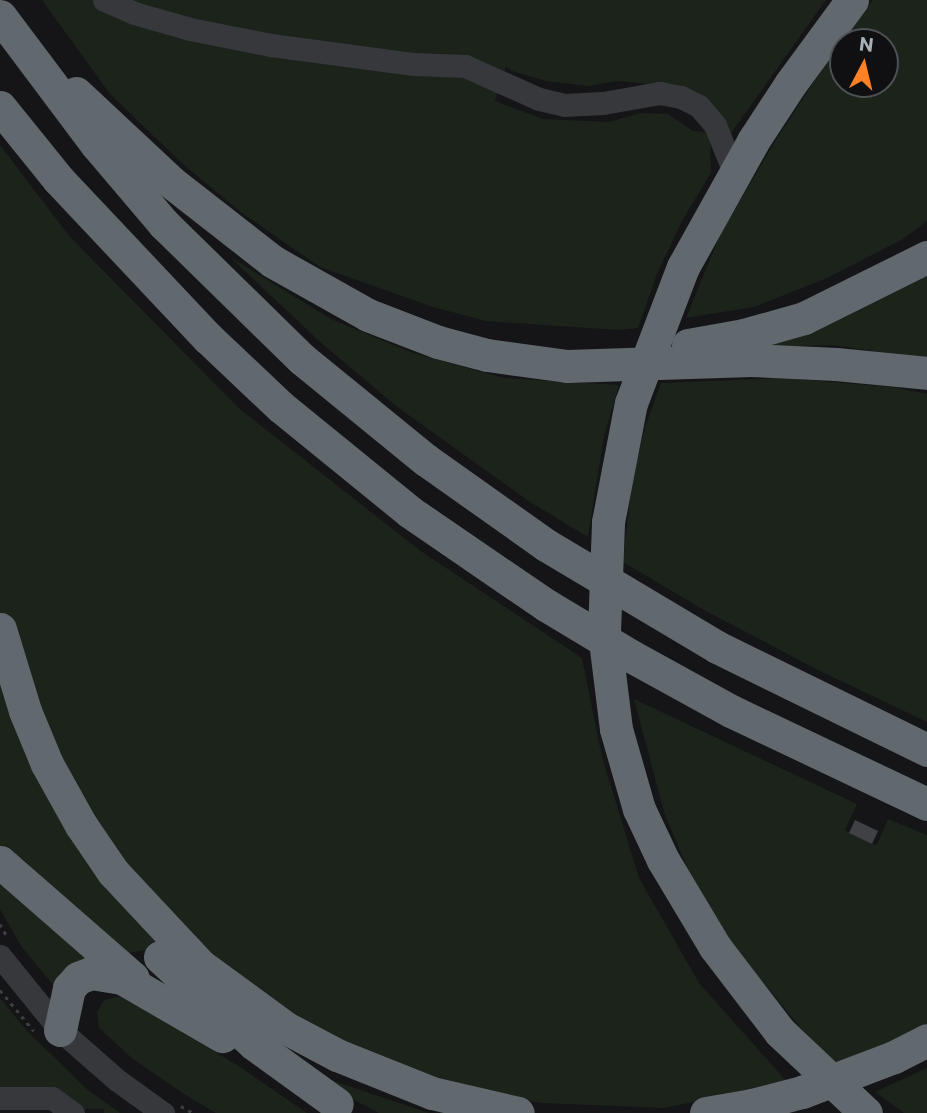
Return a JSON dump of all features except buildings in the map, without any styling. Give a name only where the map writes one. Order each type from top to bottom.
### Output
[{"type":"highway","points":[[852,0],[791,83],[734,172],[683,267],[631,402],[608,522],[604,632],[616,729],[639,809],[663,860],[688,905],[750,996],[814,1066],[866,1113]]},
{"type":"highway","points":[[0,16],[97,145],[164,224],[302,359],[426,460],[546,545],[717,648],[927,750]]},
{"type":"highway","points":[[23,48],[95,110],[171,182],[272,261],[368,315],[439,342],[567,366],[751,360],[836,364],[927,373]]},
{"type":"highway","points":[[0,107],[58,179],[208,338],[281,407],[410,512],[546,605],[631,656],[731,710],[927,804]]},
{"type":"highway","points":[[515,358],[618,352],[744,335],[804,318],[927,257]]},
{"type":"highway","points":[[0,629],[29,722],[47,764],[81,825],[113,872],[200,965],[286,1028],[337,1055],[432,1093],[518,1113]]},
{"type":"highway","points":[[0,687],[29,769],[64,834],[113,903],[142,938],[244,1035],[345,1108]]},
{"type":"highway","points":[[0,862],[116,966],[160,998]]},
{"type":"highway","points":[[60,1030],[69,988],[78,978],[91,973],[122,978],[345,1108]]},
{"type":"highway","points":[[706,1113],[802,1092],[894,1057],[927,1040]]},
{"type":"highway","points":[[814,1066],[848,1113]]},
{"type":"street","points":[[104,0],[134,13],[190,29],[271,45],[414,64],[465,66],[538,99],[564,105],[603,103],[660,93],[681,97],[699,106],[715,125],[734,172]]},
{"type":"street","points":[[5,948],[60,1030],[117,1080],[171,1109]]},
{"type":"street","points":[[0,1098],[52,1098],[74,1113]]},
{"type":"path","points":[[0,924],[5,948]]},
{"type":"path","points":[[171,1109],[193,1113]]},
{"type":"shaded area","points":[[42,0],[826,0],[729,136],[651,84],[616,81],[589,86],[546,81],[512,71],[506,66],[495,101],[543,119],[609,122],[641,113],[668,114],[693,131],[710,133],[711,173],[682,221],[657,274],[638,328],[618,330],[486,321],[433,307],[320,267],[242,213],[185,166],[110,94]]},
{"type":"shaded area","points":[[873,0],[927,0],[927,221],[903,239],[827,278],[754,307],[686,318],[720,235],[774,143],[829,58],[829,98],[899,98],[899,28],[851,28]]},
{"type":"shaded area","points":[[0,145],[70,237],[241,410],[422,552],[582,658],[602,757],[639,878],[699,983],[788,1083],[664,1108],[542,1103],[430,1083],[307,1033],[191,943],[121,954],[23,859],[0,847]]},
{"type":"shaded area","points":[[230,257],[331,319],[413,353],[504,378],[619,385],[604,436],[588,537],[530,502],[396,406],[318,340]]},
{"type":"shaded area","points":[[927,271],[927,359],[832,345],[712,349]]},
{"type":"shaded area","points":[[783,378],[893,387],[927,394],[927,722],[818,670],[702,609],[623,562],[632,482],[645,427],[661,383]]},
{"type":"shaded area","points":[[634,699],[857,804],[845,830],[872,844],[877,845],[888,819],[927,835],[927,1024],[840,1067],[814,1044],[731,943],[694,884],[664,812]]},
{"type":"shaded area","points":[[0,879],[89,958],[54,986],[21,946],[0,909]]},
{"type":"shaded area","points":[[121,996],[237,1065],[307,1113],[216,1113],[184,1094],[133,1059],[99,1028],[97,1012],[104,1000]]},
{"type":"shaded area","points":[[0,998],[27,1031],[88,1090],[120,1113],[104,1113],[104,1109],[80,1109],[0,1092]]},
{"type":"shaded area","points":[[292,1067],[429,1113],[379,1113]]},
{"type":"shaded area","points":[[927,1068],[927,1113],[904,1113],[875,1092]]}]
